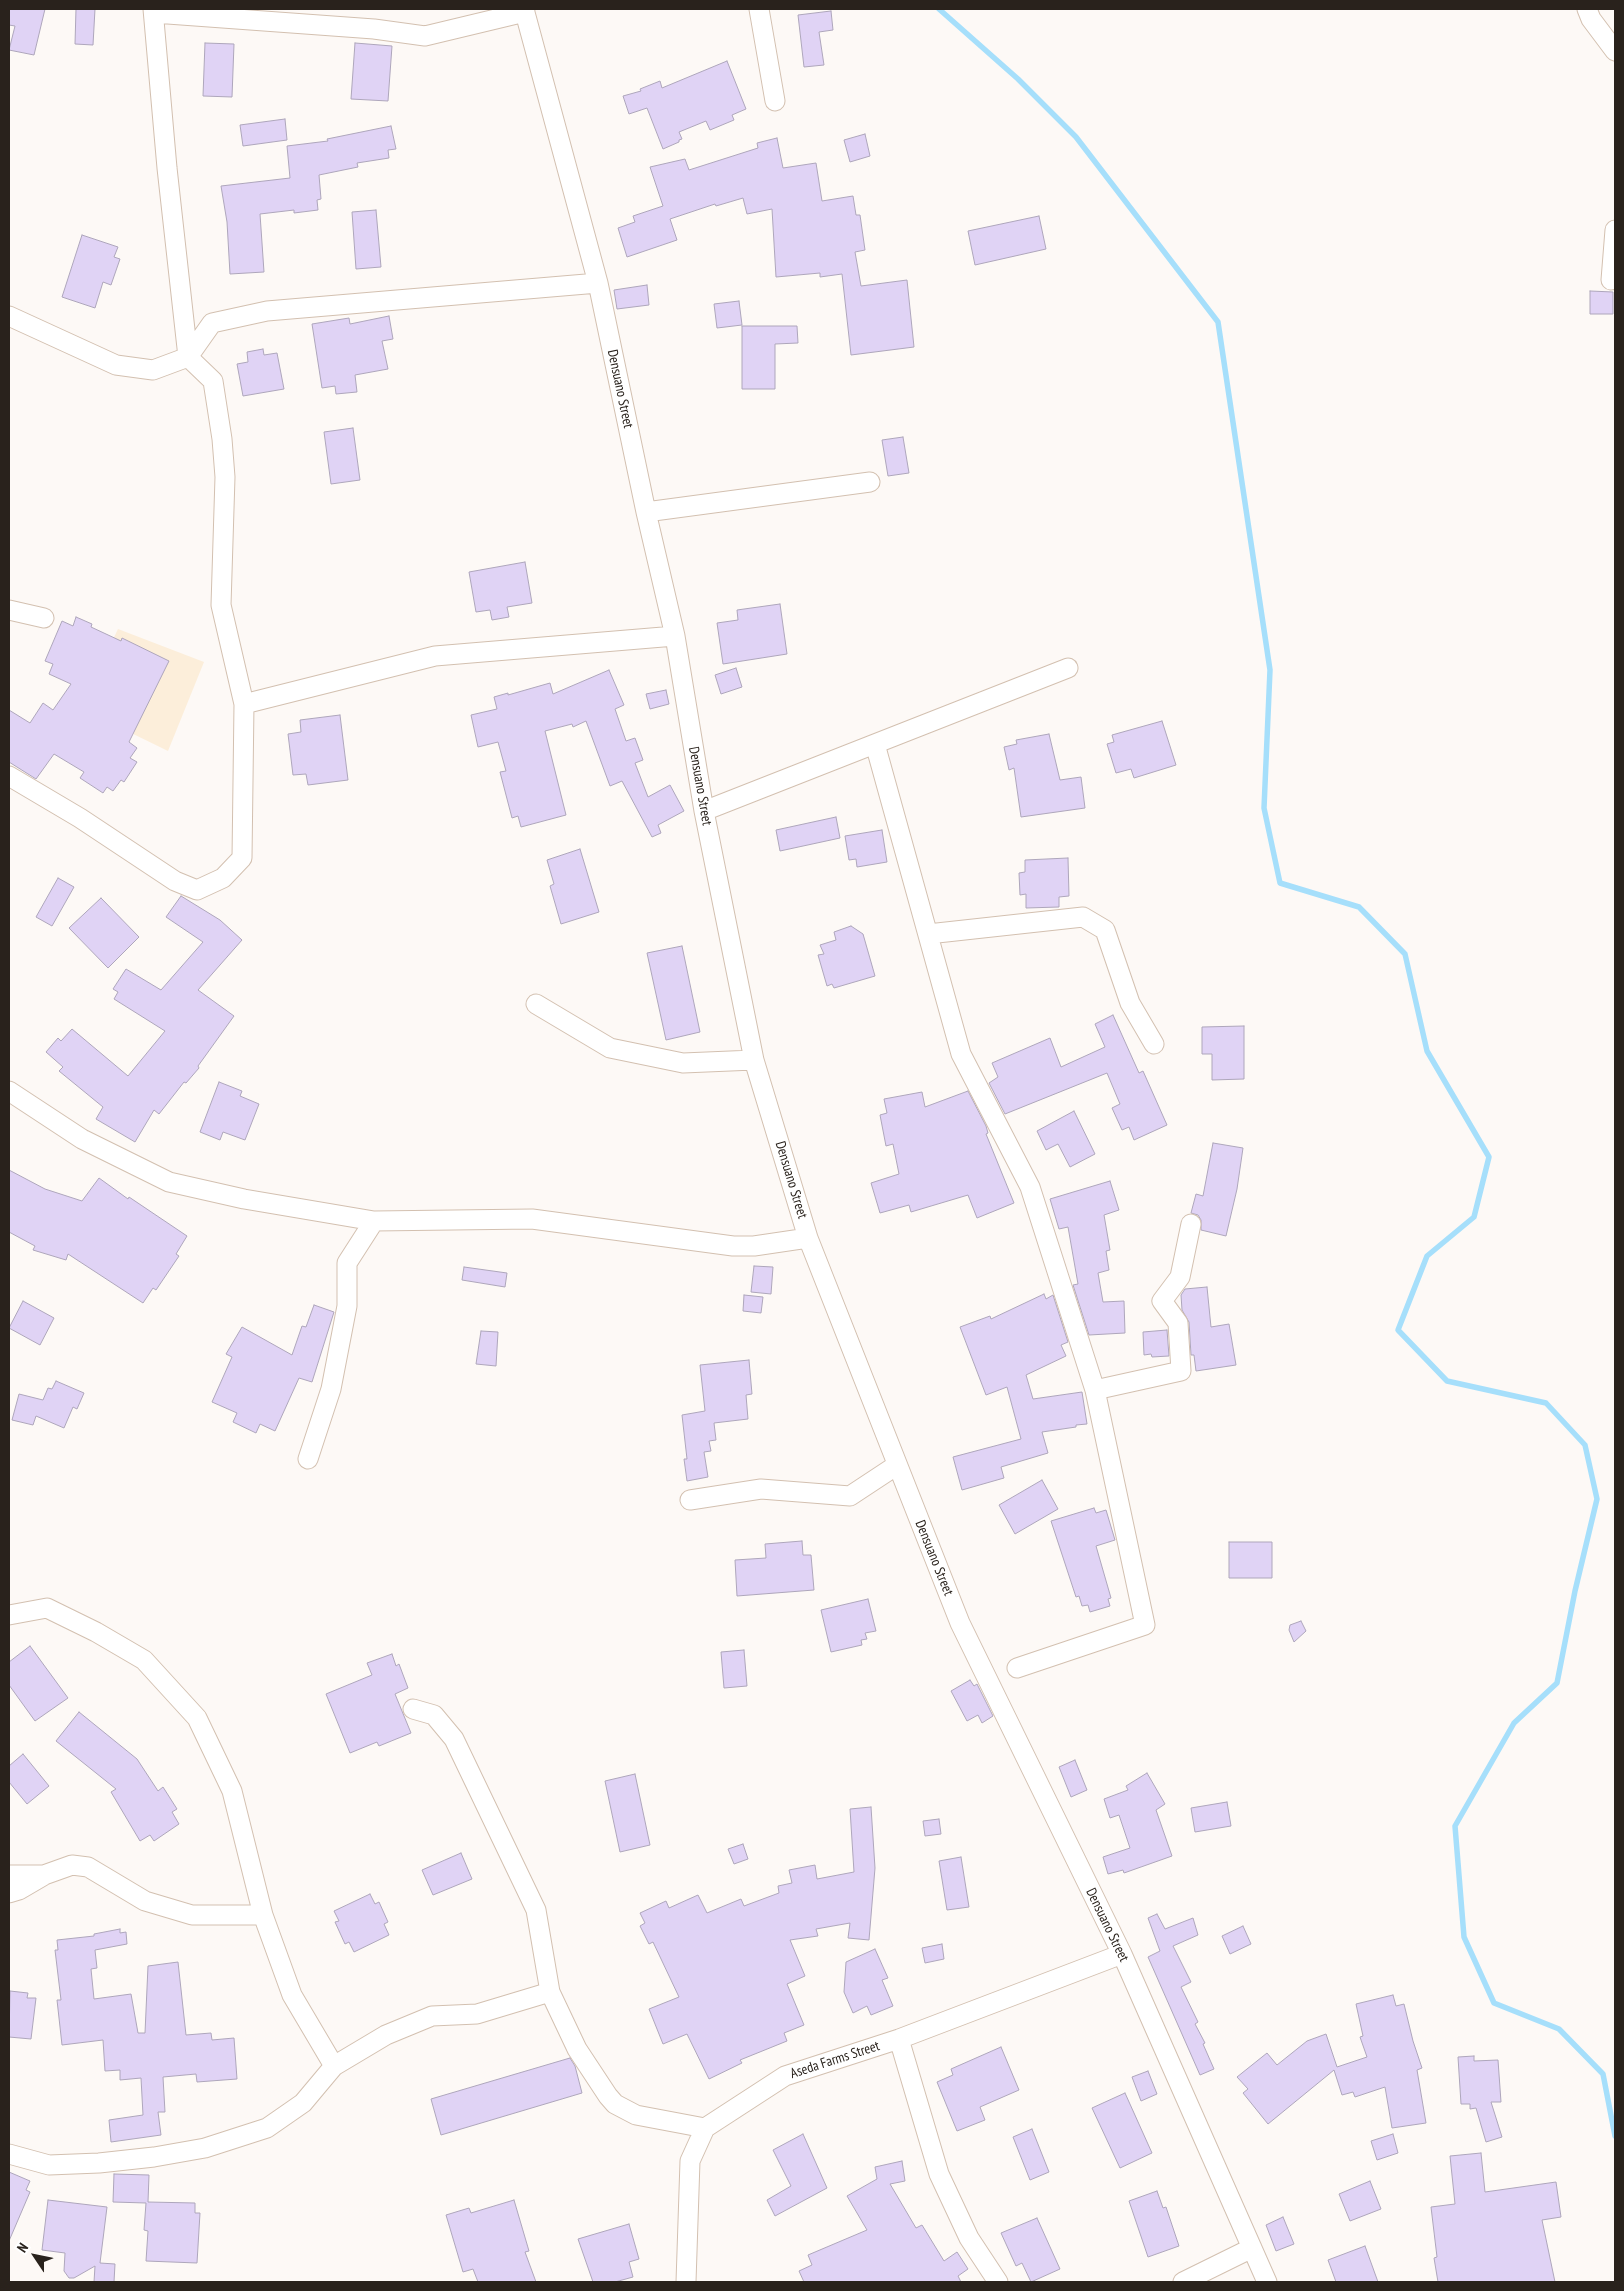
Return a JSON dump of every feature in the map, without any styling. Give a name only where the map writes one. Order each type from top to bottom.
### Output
[{"type":"street","points":[[759,9],[775,101]]},
{"type":"street","points":[[1587,9],[1591,19],[1615,51]]},
{"type":"street","points":[[9,776],[80,818],[175,882],[197,890],[223,878],[242,858],[244,704],[221,605],[225,477],[222,439],[213,381],[188,357],[167,168],[154,11],[374,28],[425,36],[525,10]]},
{"type":"street","name":"Densuano Street","points":[[525,10],[598,283],[646,512],[675,636],[704,811],[754,1060],[808,1238],[960,1623],[1122,1954],[1268,2282]]},
{"type":"street","points":[[1611,280],[1615,230]]},
{"type":"street","points":[[9,316],[116,365],[153,370],[188,357],[212,323],[267,311],[598,283]]},
{"type":"street","points":[[646,512],[870,482]]},
{"type":"street","points":[[9,610],[44,618]]},
{"type":"street","points":[[244,704],[435,656],[675,636]]},
{"type":"street","points":[[704,811],[1068,668]]},
{"type":"street","points":[[875,744],[961,1054],[1030,1187],[1095,1390],[1145,1625],[1017,1668]]},
{"type":"street","points":[[928,934],[1083,917],[1105,930],[1130,1003],[1154,1044]]},
{"type":"street","points":[[536,1004],[610,1048],[682,1063],[754,1060]]},
{"type":"street","points":[[9,1092],[82,1139],[169,1182],[244,1199],[374,1222],[532,1219],[733,1246],[754,1246],[808,1238]]},
{"type":"street","points":[[308,1459],[332,1380],[347,1306],[347,1263],[374,1222]]},
{"type":"street","points":[[1095,1390],[1181,1371],[1178,1323],[1162,1301],[1180,1277],[1190,1224]]},
{"type":"street","points":[[690,1500],[761,1489],[850,1496],[897,1465]]},
{"type":"street","points":[[9,1615],[47,1608],[96,1632],[144,1660],[196,1718],[232,1790],[263,1915],[292,1995],[334,2066]]},
{"type":"street","points":[[413,1709],[434,1715],[454,1739],[536,1910],[550,1992],[577,2049],[615,2104],[636,2115],[706,2128],[690,2161],[687,2219],[686,2274],[701,2282]]},
{"type":"street","points":[[9,1894],[44,1875],[72,1865],[88,1867],[145,1901],[192,1915],[263,1915]]},
{"type":"street","points":[[9,1875],[44,1875]]},
{"type":"street","name":"Aseda Farms Street","points":[[706,2128],[785,2076],[899,2039],[1122,1954]]},
{"type":"street","points":[[9,2154],[49,2165],[99,2163],[154,2157],[205,2148],[267,2128],[303,2103],[334,2066],[386,2035],[432,2016],[477,2014],[550,1992]]},
{"type":"street","points":[[899,2039],[940,2174],[969,2238],[998,2282]]},
{"type":"street","points":[[1184,2282],[1252,2248]]},
{"type":"shaded area","points":[[118,629],[204,662],[168,751],[80,708]]},
{"type":"building","points":[[9,9],[45,9],[34,55],[9,50],[15,26],[9,25]]},
{"type":"building","points":[[76,9],[95,9],[93,45],[75,44]]},
{"type":"building","points":[[831,11],[833,30],[819,32],[824,65],[804,67],[798,15]]},
{"type":"building","points":[[205,43],[234,44],[232,97],[203,96]]},
{"type":"building","points":[[355,43],[392,46],[388,101],[351,99]]},
{"type":"building","points":[[727,61],[746,109],[732,115],[734,120],[710,130],[706,121],[679,132],[682,139],[663,149],[647,108],[629,114],[623,96],[641,91],[640,89],[660,81],[662,88]]},
{"type":"building","points":[[285,119],[287,140],[243,146],[240,125]]},
{"type":"building","points":[[391,126],[396,149],[388,150],[389,158],[357,163],[358,167],[319,175],[321,199],[317,200],[318,210],[294,213],[294,210],[260,214],[264,272],[230,274],[227,222],[221,186],[290,178],[287,146],[328,141],[327,139]]},
{"type":"building","points":[[865,134],[870,156],[850,162],[844,140]]},
{"type":"building","points":[[777,138],[783,168],[816,163],[822,201],[853,196],[856,215],[860,215],[865,250],[855,252],[861,286],[907,280],[914,347],[851,355],[842,274],[820,277],[820,273],[776,277],[772,209],[747,214],[743,198],[716,206],[715,204],[670,219],[677,240],[627,257],[618,228],[635,222],[633,216],[663,206],[650,167],[685,159],[689,170],[758,148],[757,143]]},
{"type":"building","points":[[376,210],[381,267],[356,269],[352,212]]},
{"type":"building","points":[[1039,216],[1046,249],[975,265],[968,231]]},
{"type":"building","points":[[82,235],[118,247],[114,257],[120,259],[111,285],[103,282],[95,308],[62,297]]},
{"type":"building","points":[[647,285],[649,305],[617,309],[614,290]]},
{"type":"building","points":[[1590,291],[1613,292],[1613,314],[1590,314]]},
{"type":"building","points":[[739,301],[742,325],[717,328],[714,304]]},
{"type":"building","points":[[389,316],[393,339],[382,341],[388,369],[355,375],[357,392],[336,394],[335,386],[322,388],[312,324],[349,318],[350,324]]},
{"type":"building","points":[[742,326],[797,326],[798,343],[775,344],[775,389],[742,389]]},
{"type":"building","points":[[263,349],[264,355],[277,353],[284,389],[243,396],[237,364],[248,362],[247,352]]},
{"type":"building","points":[[353,428],[360,480],[331,484],[324,432]]},
{"type":"building","points":[[903,437],[909,473],[888,476],[882,440]]},
{"type":"building","points":[[525,562],[532,603],[507,607],[509,617],[492,620],[490,610],[476,612],[469,572]]},
{"type":"building","points":[[780,604],[787,654],[723,664],[717,623],[738,620],[737,610]]},
{"type":"building","points":[[76,617],[92,624],[91,627],[121,641],[122,638],[169,661],[129,742],[137,748],[130,758],[137,762],[124,782],[121,780],[113,791],[107,787],[103,793],[80,778],[84,772],[54,754],[36,779],[9,762],[9,710],[30,723],[43,703],[53,710],[71,684],[49,674],[53,664],[45,661],[62,621],[73,626]]},
{"type":"building","points":[[736,668],[742,687],[721,694],[715,675]]},
{"type":"building","points":[[609,670],[624,705],[615,709],[626,741],[635,738],[643,760],[635,763],[648,797],[670,785],[684,811],[658,825],[661,833],[652,837],[622,781],[610,786],[586,721],[573,727],[572,724],[545,731],[566,815],[521,827],[518,816],[512,818],[500,772],[506,771],[498,742],[478,747],[471,715],[497,709],[494,697],[550,683],[553,694]]},
{"type":"building","points":[[666,690],[669,704],[650,709],[646,694]]},
{"type":"building","points":[[340,715],[348,780],[308,785],[306,774],[293,775],[288,734],[301,732],[300,720]]},
{"type":"building","points":[[1162,721],[1176,765],[1134,778],[1131,769],[1116,773],[1107,744],[1114,742],[1112,735]]},
{"type":"building","points":[[1049,734],[1060,780],[1081,777],[1085,808],[1021,817],[1014,768],[1009,770],[1004,747],[1017,744],[1016,740]]},
{"type":"building","points":[[836,817],[840,838],[780,851],[776,830]]},
{"type":"building","points":[[882,830],[887,862],[857,867],[856,859],[849,860],[845,836]]},
{"type":"building","points":[[580,849],[599,912],[561,924],[550,886],[554,884],[547,860]]},
{"type":"building","points":[[1068,858],[1069,896],[1059,897],[1059,907],[1026,908],[1026,894],[1020,895],[1019,873],[1025,872],[1025,860]]},
{"type":"building","points":[[58,878],[74,887],[52,926],[36,917]]},
{"type":"building","points":[[181,896],[220,920],[242,940],[198,990],[234,1016],[198,1066],[199,1068],[186,1083],[184,1082],[159,1114],[154,1110],[135,1142],[96,1119],[103,1107],[59,1071],[63,1067],[46,1052],[58,1038],[61,1041],[72,1029],[128,1076],[165,1031],[114,999],[118,992],[113,989],[126,969],[161,990],[203,942],[166,917]]},
{"type":"building","points":[[101,898],[139,937],[108,968],[69,928]]},
{"type":"building","points":[[851,926],[863,934],[875,976],[834,988],[832,984],[827,986],[818,955],[824,954],[820,945],[836,940],[834,932]]},
{"type":"building","points":[[682,946],[700,1032],[666,1040],[647,953]]},
{"type":"building","points":[[1113,1015],[1139,1073],[1143,1071],[1167,1125],[1134,1140],[1129,1127],[1122,1130],[1112,1108],[1120,1104],[1107,1073],[1005,1114],[989,1083],[998,1077],[992,1063],[1050,1038],[1061,1067],[1105,1047],[1095,1024]]},
{"type":"building","points":[[1244,1026],[1244,1079],[1212,1080],[1212,1054],[1202,1054],[1202,1027]]},
{"type":"building","points":[[219,1082],[242,1091],[240,1096],[259,1104],[245,1140],[223,1132],[220,1140],[200,1132]]},
{"type":"building","points":[[968,1091],[986,1126],[988,1133],[986,1134],[1014,1203],[977,1218],[968,1195],[911,1212],[909,1205],[880,1213],[871,1183],[899,1174],[893,1144],[886,1146],[880,1115],[887,1113],[884,1099],[922,1092],[925,1107]]},
{"type":"building","points":[[1074,1111],[1095,1154],[1070,1167],[1058,1144],[1046,1150],[1037,1131]]},
{"type":"building","points":[[1213,1143],[1243,1148],[1237,1189],[1226,1236],[1201,1230],[1201,1220],[1198,1215],[1191,1213],[1196,1194],[1203,1196]]},
{"type":"building","points":[[9,1170],[45,1189],[82,1201],[99,1178],[128,1199],[129,1197],[187,1236],[176,1254],[179,1256],[156,1290],[153,1288],[143,1303],[68,1254],[66,1260],[33,1250],[35,1246],[9,1232]]},
{"type":"building","points":[[1110,1181],[1119,1210],[1104,1215],[1110,1250],[1106,1251],[1109,1270],[1098,1273],[1103,1302],[1124,1301],[1125,1333],[1089,1335],[1073,1285],[1078,1284],[1068,1227],[1059,1229],[1050,1199]]},
{"type":"building","points":[[754,1266],[773,1267],[771,1294],[751,1292]]},
{"type":"building","points":[[464,1267],[507,1273],[505,1287],[462,1280]]},
{"type":"building","points":[[1207,1287],[1211,1327],[1229,1324],[1236,1365],[1196,1371],[1194,1355],[1191,1355],[1189,1322],[1182,1310],[1181,1295],[1185,1289]]},
{"type":"building","points":[[1044,1294],[1046,1299],[1053,1295],[1068,1342],[1061,1345],[1066,1356],[1026,1375],[1033,1399],[1082,1392],[1087,1424],[1042,1432],[1048,1453],[1001,1467],[1004,1478],[962,1490],[953,1457],[1021,1439],[1007,1387],[986,1395],[960,1327],[990,1316],[991,1319]]},
{"type":"building","points":[[744,1295],[763,1297],[761,1313],[743,1311]]},
{"type":"building","points":[[23,1301],[54,1318],[40,1345],[9,1328]]},
{"type":"building","points":[[314,1305],[334,1312],[312,1382],[299,1378],[275,1431],[260,1424],[256,1433],[233,1422],[237,1413],[212,1402],[232,1357],[226,1354],[242,1327],[292,1355],[302,1326],[306,1327]]},
{"type":"building","points":[[1167,1330],[1169,1356],[1152,1357],[1151,1354],[1144,1355],[1143,1332]]},
{"type":"building","points":[[481,1331],[498,1332],[496,1366],[476,1364]]},
{"type":"building","points":[[749,1360],[752,1394],[746,1395],[748,1419],[714,1423],[716,1440],[709,1441],[711,1451],[704,1452],[708,1477],[687,1481],[684,1459],[687,1459],[682,1415],[705,1411],[700,1365]]},
{"type":"building","points":[[56,1381],[84,1393],[77,1409],[73,1407],[64,1428],[36,1416],[33,1425],[12,1420],[19,1394],[43,1400],[48,1388],[52,1389]]},
{"type":"building","points":[[1042,1480],[1058,1509],[1015,1534],[999,1505]]},
{"type":"building","points":[[1094,1508],[1096,1513],[1106,1510],[1115,1540],[1096,1546],[1111,1598],[1108,1599],[1110,1606],[1090,1612],[1088,1605],[1082,1606],[1079,1596],[1076,1597],[1051,1521]]},
{"type":"building","points":[[802,1541],[803,1555],[811,1555],[814,1590],[737,1596],[735,1560],[766,1558],[765,1544]]},
{"type":"building","points":[[1229,1542],[1272,1542],[1272,1578],[1229,1578]]},
{"type":"building","points":[[868,1599],[876,1631],[865,1633],[867,1639],[861,1640],[862,1645],[831,1652],[821,1610]]},
{"type":"building","points":[[1301,1621],[1306,1631],[1294,1642],[1289,1630],[1290,1625]]},
{"type":"building","points":[[30,1646],[68,1698],[35,1721],[9,1685],[9,1662]]},
{"type":"building","points":[[744,1650],[747,1686],[724,1688],[721,1652]]},
{"type":"building","points":[[392,1654],[396,1666],[399,1664],[408,1688],[395,1694],[411,1733],[379,1746],[377,1742],[350,1753],[326,1694],[372,1675],[367,1663]]},
{"type":"building","points":[[970,1680],[974,1686],[977,1684],[993,1716],[982,1723],[978,1715],[967,1721],[951,1691]]},
{"type":"building","points":[[79,1712],[137,1759],[158,1791],[163,1787],[177,1809],[172,1812],[179,1824],[154,1841],[150,1835],[140,1841],[111,1792],[116,1789],[56,1741]]},
{"type":"building","points":[[23,1754],[49,1786],[27,1804],[9,1782],[9,1766]]},
{"type":"building","points":[[1075,1760],[1087,1790],[1071,1797],[1059,1767]]},
{"type":"building","points":[[1147,1773],[1165,1804],[1156,1810],[1172,1856],[1124,1873],[1123,1870],[1108,1874],[1103,1857],[1130,1848],[1119,1815],[1110,1818],[1104,1799],[1128,1790],[1126,1786]]},
{"type":"building","points":[[635,1774],[650,1845],[620,1852],[605,1781]]},
{"type":"building","points":[[1227,1802],[1231,1826],[1195,1832],[1191,1808]]},
{"type":"building","points":[[871,1807],[875,1868],[869,1940],[848,1938],[850,1923],[816,1929],[818,1936],[790,1940],[805,1976],[787,1984],[804,2025],[784,2033],[787,2041],[740,2060],[742,2063],[709,2079],[687,2034],[663,2044],[649,2009],[679,1997],[653,1942],[649,1944],[640,1926],[645,1923],[640,1913],[666,1901],[669,1908],[698,1895],[707,1913],[741,1899],[744,1906],[779,1893],[778,1886],[792,1883],[789,1870],[815,1865],[817,1879],[854,1872],[850,1809]]},
{"type":"building","points":[[939,1819],[941,1834],[925,1836],[923,1821]]},
{"type":"building","points":[[743,1844],[748,1859],[734,1864],[728,1849]]},
{"type":"building","points":[[461,1853],[472,1879],[433,1895],[422,1870]]},
{"type":"building","points":[[961,1857],[969,1907],[947,1910],[939,1861]]},
{"type":"building","points":[[370,1894],[375,1904],[379,1902],[388,1922],[384,1924],[389,1935],[354,1952],[349,1942],[345,1944],[335,1922],[339,1921],[334,1911]]},
{"type":"building","points":[[1157,1914],[1165,1929],[1193,1918],[1198,1935],[1173,1946],[1191,1982],[1181,1987],[1198,2022],[1195,2024],[1205,2043],[1203,2044],[1214,2069],[1200,2075],[1148,1957],[1160,1951],[1148,1918]]},
{"type":"building","points":[[1243,1926],[1251,1944],[1230,1954],[1222,1936]]},
{"type":"building","points":[[120,1929],[120,1933],[126,1932],[127,1944],[95,1950],[97,1968],[91,1969],[94,1999],[131,1994],[138,2033],[145,2033],[148,1966],[178,1962],[186,2035],[211,2033],[212,2040],[234,2038],[237,2079],[197,2082],[196,2074],[163,2077],[165,2112],[158,2112],[161,2135],[111,2142],[109,2120],[143,2115],[141,2078],[120,2080],[120,2070],[105,2071],[103,2040],[62,2045],[57,2000],[61,2000],[55,1950],[58,1950],[57,1940],[94,1936],[94,1934]]},
{"type":"building","points":[[942,1944],[944,1959],[925,1963],[922,1948]]},
{"type":"building","points":[[875,1949],[888,1978],[882,1980],[893,2006],[871,2015],[867,2006],[853,2013],[844,1992],[846,1962]]},
{"type":"building","points":[[10,1991],[28,1993],[27,1998],[36,1998],[31,2039],[9,2037]]},
{"type":"building","points":[[1393,1995],[1396,2006],[1404,2004],[1422,2068],[1417,2070],[1426,2123],[1392,2128],[1385,2087],[1355,2097],[1353,2092],[1342,2095],[1334,2070],[1268,2124],[1243,2093],[1248,2089],[1237,2077],[1267,2053],[1277,2065],[1307,2041],[1326,2034],[1337,2067],[1367,2057],[1360,2037],[1363,2036],[1356,2004]]},
{"type":"building","points":[[1001,2047],[1019,2090],[980,2107],[985,2120],[957,2131],[937,2082],[953,2075],[951,2069]]},
{"type":"building","points":[[1474,2056],[1474,2061],[1498,2060],[1501,2102],[1491,2102],[1502,2137],[1486,2142],[1476,2108],[1470,2109],[1470,2104],[1461,2104],[1458,2057]]},
{"type":"building","points":[[570,2058],[575,2066],[582,2093],[441,2135],[431,2099]]},
{"type":"building","points":[[1148,2071],[1157,2094],[1141,2101],[1132,2077]]},
{"type":"building","points":[[1125,2093],[1152,2153],[1120,2168],[1092,2108]]},
{"type":"building","points":[[1032,2129],[1049,2172],[1030,2180],[1013,2137]]},
{"type":"building","points":[[803,2134],[827,2188],[775,2216],[767,2200],[791,2186],[773,2150]]},
{"type":"building","points":[[1393,2134],[1398,2153],[1377,2160],[1371,2141]]},
{"type":"building","points":[[1481,2153],[1485,2192],[1556,2182],[1561,2217],[1542,2220],[1555,2282],[1438,2282],[1434,2258],[1437,2257],[1431,2207],[1455,2204],[1450,2156]]},
{"type":"building","points":[[902,2161],[905,2181],[890,2184],[916,2228],[922,2225],[944,2261],[957,2252],[968,2269],[958,2276],[961,2282],[804,2282],[799,2271],[812,2265],[808,2255],[867,2230],[847,2196],[877,2179],[875,2167]]},
{"type":"building","points":[[9,2172],[30,2181],[26,2190],[30,2192],[9,2241]]},
{"type":"building","points":[[114,2174],[149,2175],[148,2202],[195,2203],[195,2213],[200,2213],[197,2263],[146,2261],[148,2231],[144,2230],[146,2203],[113,2202]]},
{"type":"building","points":[[1370,2181],[1381,2209],[1350,2221],[1339,2194]]},
{"type":"building","points":[[1157,2191],[1163,2208],[1166,2207],[1179,2246],[1148,2257],[1129,2201]]},
{"type":"building","points":[[48,2200],[107,2207],[100,2263],[115,2264],[114,2282],[94,2282],[95,2266],[74,2278],[69,2278],[64,2271],[65,2253],[42,2250]]},
{"type":"building","points":[[514,2200],[529,2251],[525,2252],[536,2282],[478,2282],[473,2269],[463,2272],[446,2215],[469,2208],[471,2213]]},
{"type":"building","points":[[1283,2217],[1294,2244],[1276,2251],[1266,2225]]},
{"type":"building","points":[[1037,2218],[1060,2269],[1031,2282],[1022,2263],[1016,2266],[1001,2233]]},
{"type":"building","points":[[629,2224],[639,2259],[629,2262],[633,2277],[615,2282],[593,2282],[578,2239]]},
{"type":"building","points":[[1365,2246],[1378,2282],[1336,2282],[1328,2260]]},
{"type":"waterway","points":[[939,9],[1018,79],[1076,137],[1218,322],[1270,670],[1264,808],[1280,883],[1359,907],[1405,954],[1427,1051],[1489,1157],[1474,1217],[1427,1256],[1398,1330],[1447,1381],[1546,1403],[1585,1445],[1597,1499],[1575,1591],[1557,1683],[1514,1723],[1455,1826],[1464,1937],[1494,2003],[1559,2029],[1603,2074],[1615,2136]]}]
